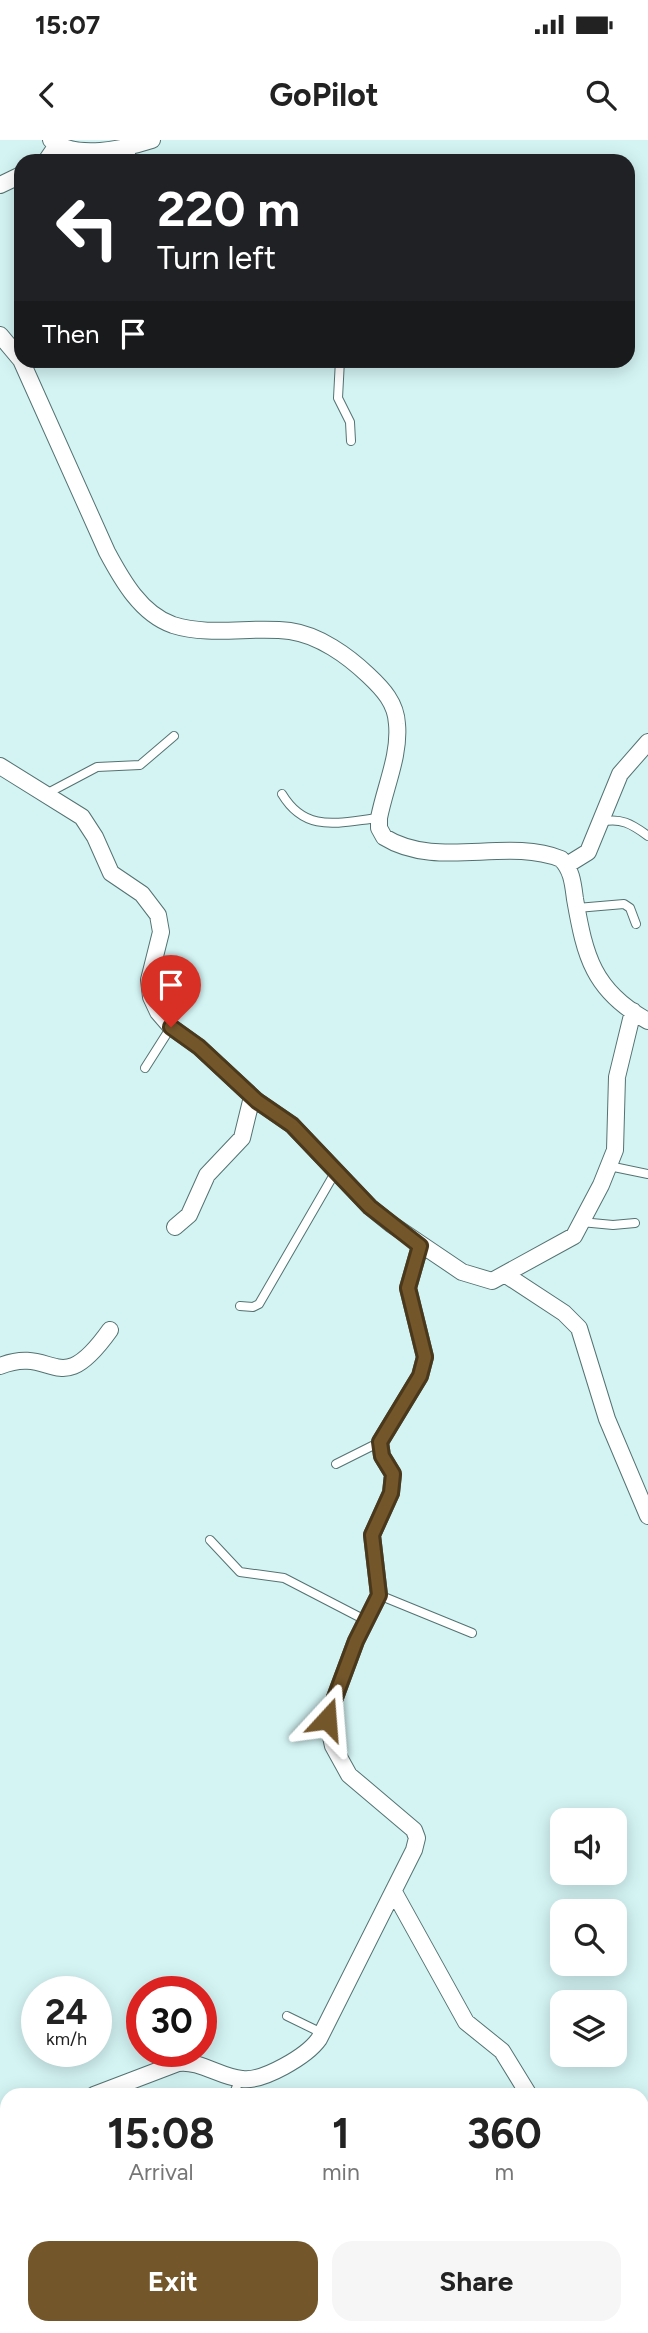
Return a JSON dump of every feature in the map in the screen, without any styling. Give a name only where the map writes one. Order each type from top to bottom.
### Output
[{"type":"street","points":[[51,153],[85,150],[131,154],[152,140]]},
{"type":"street","points":[[0,335],[14,352]]},
{"type":"street","points":[[25,368],[107,552],[122,580],[138,599],[172,624],[200,630],[278,631],[308,636],[357,665],[383,689],[394,709],[398,742],[379,818],[379,828],[384,837],[411,848],[466,853],[539,853],[561,859],[567,865],[584,952],[599,981],[648,1021]]},
{"type":"street","points":[[567,865],[588,852],[620,774],[648,742]]},
{"type":"street","points":[[0,766],[82,817],[95,837],[111,873],[142,894],[158,915],[162,932],[149,980],[151,997],[158,1012],[171,1027],[199,1047],[253,1097],[292,1125],[370,1207],[420,1246],[463,1272],[483,1280],[506,1275],[567,1241],[581,1222],[609,1166],[617,1132],[617,1077],[633,1011]]},
{"type":"street","points":[[175,1227],[189,1214],[207,1175],[242,1138],[253,1097]]},
{"type":"street","points":[[114,2088],[188,2062],[240,2079],[252,2079],[300,2059],[322,2033],[394,1892],[416,1838],[414,1830],[349,1776],[333,1746],[327,1719],[379,1595],[372,1535],[391,1493],[393,1474],[382,1456],[380,1442],[423,1368],[423,1349],[410,1307],[408,1288],[420,1246]]},
{"type":"street","points":[[506,1275],[564,1313],[579,1328],[607,1419],[648,1516]]},
{"type":"street","points":[[0,1366],[25,1359],[56,1369],[69,1369],[94,1352],[110,1330]]},
{"type":"street","points":[[394,1892],[466,2022],[502,2051],[525,2088]]},
{"type":"lane","points":[[340,368],[338,398],[350,422],[351,441]]},
{"type":"lane","points":[[46,794],[97,767],[135,768],[174,736]]},
{"type":"lane","points":[[282,794],[295,813],[314,821],[325,823],[379,818]]},
{"type":"lane","points":[[601,822],[613,819],[624,821],[648,836]]},
{"type":"lane","points":[[577,908],[624,904],[630,908],[636,924]]},
{"type":"lane","points":[[145,1068],[171,1027]]},
{"type":"lane","points":[[609,1166],[648,1174]]},
{"type":"lane","points":[[240,1306],[253,1307],[260,1304],[336,1171]]},
{"type":"lane","points":[[581,1222],[620,1226],[635,1223]]},
{"type":"lane","points":[[336,1464],[380,1442]]},
{"type":"lane","points":[[210,1540],[240,1572],[284,1578],[367,1621]]},
{"type":"lane","points":[[379,1595],[472,1633]]},
{"type":"lane","points":[[288,2016],[322,2033]]},
{"type":"lane","points":[[236,2088],[240,2079]]},
{"type":"route","points":[[171,1027],[199,1047],[257,1101],[292,1125],[370,1207],[420,1246],[410,1273],[408,1288],[410,1307],[425,1357],[420,1376],[379,1447],[393,1474],[393,1484],[372,1535],[379,1595],[356,1641],[327,1719]]}]
